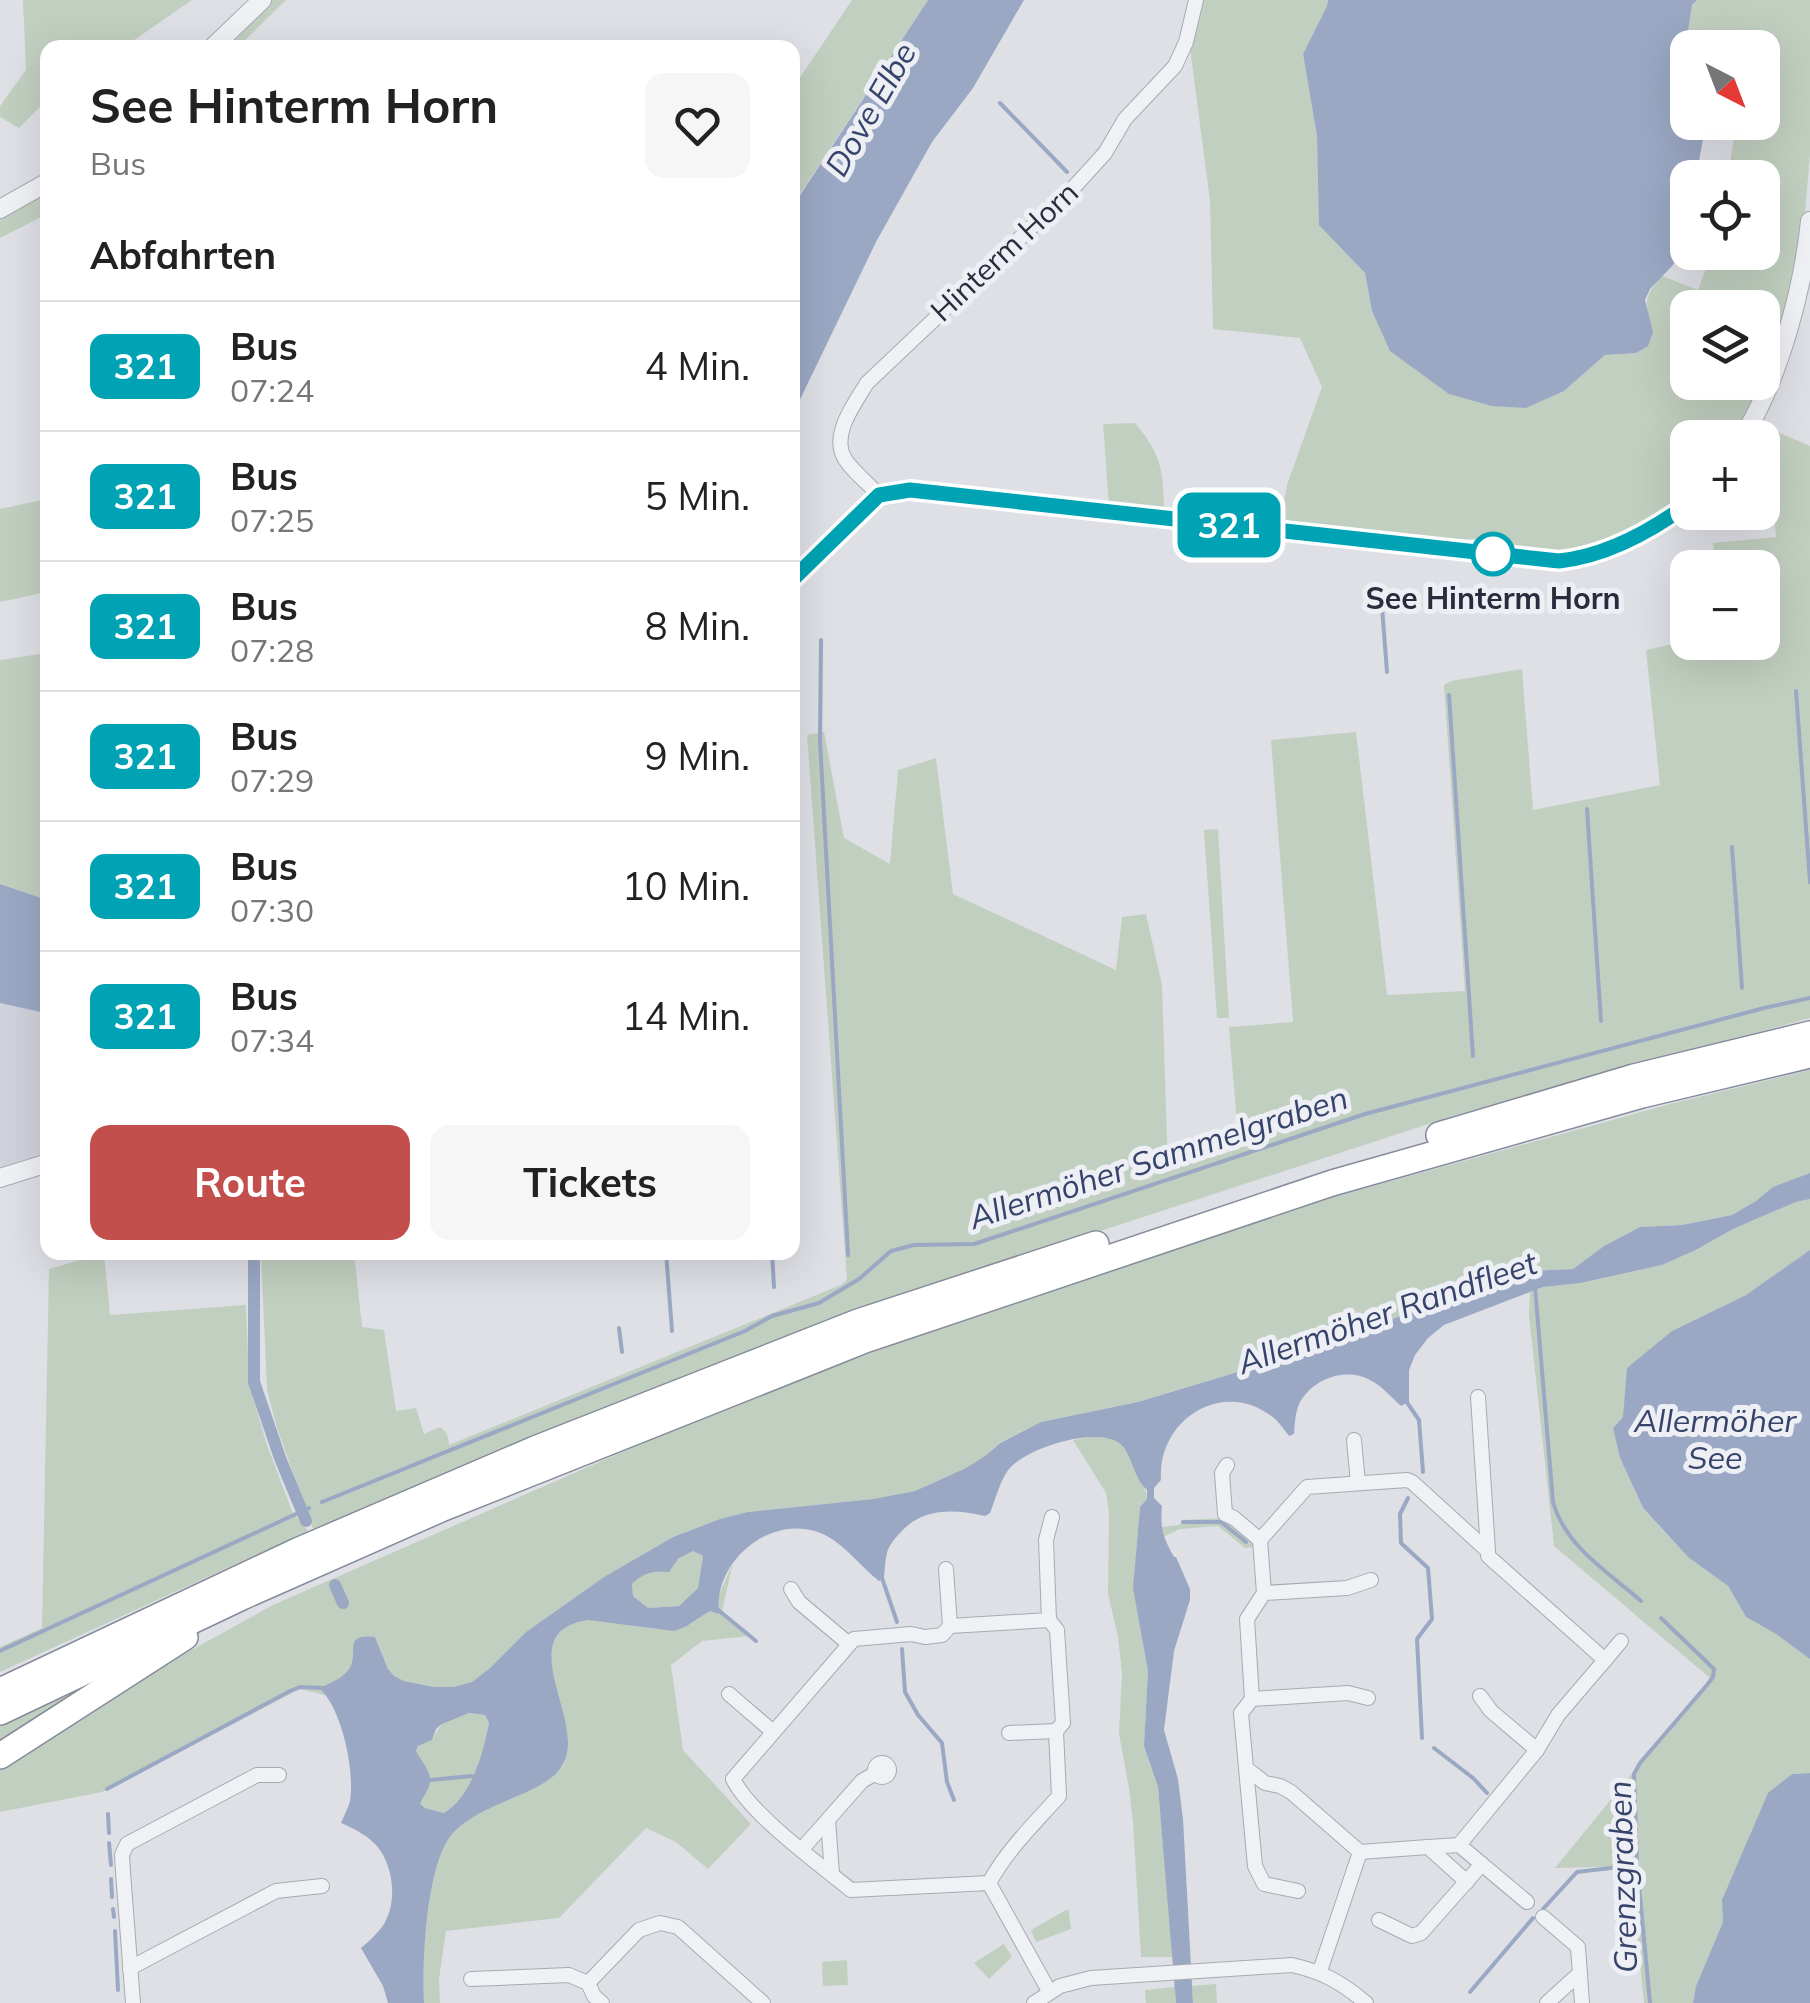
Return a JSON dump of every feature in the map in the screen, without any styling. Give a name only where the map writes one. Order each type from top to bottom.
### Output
[{"type":"highway","points":[[0,1691],[337,1544],[535,1450],[858,1322],[1362,1158],[1634,1076],[1810,1034]]},
{"type":"highway","points":[[337,1544],[864,1340],[1332,1184],[1642,1095],[1810,1055]]},
{"type":"highway","points":[[0,1756],[301,1560]]},
{"type":"highway","points":[[0,1712],[242,1597]]},
{"type":"street","points":[[220,40],[262,0]]},
{"type":"street","name":"Hinterm Horn","points":[[879,495],[844,458],[840,442],[848,415],[867,383],[1075,186],[1125,119],[1176,66],[1196,0]]},
{"type":"street","points":[[0,209],[40,186]]},
{"type":"street","points":[[1753,420],[1785,337],[1810,221]]},
{"type":"street","points":[[800,572],[879,495],[910,490],[1559,561],[1600,553],[1670,516]]},
{"type":"street","points":[[0,1178],[40,1166]]},
{"type":"street","points":[[1478,1397],[1488,1556],[1604,1660]]},
{"type":"street","points":[[1354,1440],[1358,1482]]},
{"type":"street","points":[[1227,1464],[1222,1473],[1225,1514],[1260,1540],[1264,1593],[1247,1619],[1252,1699],[1242,1712],[1255,1866],[1264,1884],[1298,1891]]},
{"type":"street","points":[[1260,1540],[1308,1487],[1406,1480],[1488,1551]]},
{"type":"street","points":[[989,1883],[998,1866],[1060,1796],[1056,1731],[1063,1723],[1058,1630],[1050,1620],[1046,1540],[1052,1517]]},
{"type":"street","points":[[946,1569],[950,1626]]},
{"type":"street","points":[[1264,1593],[1347,1588],[1371,1580]]},
{"type":"street","points":[[790,1589],[807,1610],[849,1644]]},
{"type":"street","points":[[989,1883],[851,1890],[758,1811],[732,1779],[854,1639],[912,1634],[924,1637],[942,1635],[950,1626],[1050,1620]]},
{"type":"street","points":[[1246,1768],[1265,1784],[1291,1792],[1360,1852],[1460,1845],[1536,1750],[1558,1715],[1622,1641]]},
{"type":"street","points":[[1252,1699],[1348,1693],[1368,1698]]},
{"type":"street","points":[[728,1694],[772,1731]]},
{"type":"street","points":[[1480,1696],[1491,1711],[1536,1750]]},
{"type":"street","points":[[1009,1733],[1056,1731]]},
{"type":"street","points":[[802,1849],[862,1781],[876,1773]]},
{"type":"street","points":[[133,2003],[122,1872],[126,1844],[256,1775],[279,1775]]},
{"type":"street","points":[[828,1820],[832,1874]]},
{"type":"street","points":[[1460,1845],[1527,1902]]},
{"type":"street","points":[[1428,1848],[1467,1882]]},
{"type":"street","points":[[1320,1971],[1360,1852]]},
{"type":"street","points":[[1380,1920],[1412,1936],[1420,1932],[1482,1864]]},
{"type":"street","points":[[989,1883],[1049,1991]]},
{"type":"street","points":[[130,1968],[276,1891],[322,1886]]},
{"type":"street","points":[[1543,1917],[1578,1947],[1582,2003]]},
{"type":"street","points":[[588,1983],[639,1930],[660,1923],[678,1927],[763,2003]]},
{"type":"street","points":[[1034,2003],[1049,1991],[1091,1978],[1292,1964],[1320,1971],[1366,2003]]},
{"type":"street","points":[[1547,2003],[1580,1972]]},
{"type":"street","points":[[471,1979],[569,1976],[588,1983],[602,2003]]},
{"type":"street","points":[[1560,1990],[1575,2003]]},
{"type":"shaded area","points":[[0,1003],[40,1012],[40,1158],[0,1172]]},
{"type":"green space","points":[[23,0],[192,0],[134,40],[40,40],[40,107],[19,128],[0,117],[0,106],[26,70]]},
{"type":"green space","points":[[269,0],[286,0],[245,40],[229,40]]},
{"type":"green space","points":[[852,0],[928,0],[800,194],[800,78]]},
{"type":"green space","points":[[1200,0],[1328,0],[1303,54],[1317,136],[1320,225],[1365,273],[1372,311],[1564,391],[1605,355],[1636,353],[1653,332],[1647,302],[1662,276],[1698,290],[1670,290],[1670,400],[1755,400],[1745,420],[1670,420],[1670,507],[1623,537],[1559,556],[1504,548],[1475,539],[1436,540],[1281,520],[1287,485],[1322,387],[1300,338],[1213,329],[1210,201],[1190,48]]},
{"type":"green space","points":[[1697,0],[1810,0],[1810,155],[1803,236],[1780,331],[1780,290],[1698,290],[1706,270],[1780,270],[1780,160],[1731,160],[1733,140],[1780,140],[1780,30],[1688,30],[1692,5]]},
{"type":"green space","points":[[40,195],[40,218],[0,238],[0,215]]},
{"type":"green space","points":[[1135,423],[1159,464],[1164,511],[1109,505],[1103,424]]},
{"type":"green space","points":[[1780,433],[1810,446],[1810,1018],[1459,1114],[843,1315],[591,1412],[313,1529],[267,1390],[261,1260],[355,1260],[362,1327],[384,1330],[396,1411],[416,1408],[424,1434],[440,1427],[449,1445],[847,1280],[807,735],[824,732],[844,838],[890,864],[898,770],[936,758],[953,894],[1116,970],[1122,917],[1146,914],[1162,985],[1168,1170],[1239,1149],[1229,1027],[1293,1022],[1271,740],[1356,732],[1387,995],[1465,991],[1444,685],[1522,669],[1533,810],[1660,785],[1646,650],[1670,645],[1670,660],[1780,660],[1780,550],[1714,550],[1713,543],[1776,537],[1775,530],[1780,530]]},
{"type":"green space","points":[[40,500],[40,593],[0,602],[0,509]]},
{"type":"green space","points":[[40,654],[40,898],[0,884],[0,660]]},
{"type":"green space","points":[[1218,829],[1229,1018],[1217,1018],[1204,830]]},
{"type":"green space","points":[[1810,1070],[1810,1173],[1774,1187],[1732,1215],[1682,1225],[1640,1227],[1604,1246],[1573,1269],[1506,1272],[1383,1323],[1271,1362],[1138,1402],[1041,1422],[1000,1442],[966,1468],[915,1491],[720,1519],[673,1537],[604,1577],[526,1632],[472,1682],[434,1687],[404,1681],[388,1669],[375,1637],[361,1637],[355,1642],[347,1671],[320,1688],[328,1696],[300,1689],[102,1792],[0,1812],[0,1767],[188,1652],[273,1605],[709,1414],[930,1331],[1305,1205],[1670,1104]]},
{"type":"green space","points":[[1810,1199],[1810,1250],[1746,1295],[1672,1331],[1613,1428],[1620,1458],[1643,1509],[1688,1557],[1728,1586],[1746,1617],[1810,1659],[1810,1773],[1791,1774],[1722,1900],[1723,1922],[1696,1986],[1693,2003],[1644,2003],[1630,1866],[1555,1868],[1710,1678],[1554,1546],[1529,1316],[1530,1292],[1662,1265],[1733,1229]]},
{"type":"green space","points":[[80,1260],[105,1260],[110,1315],[246,1305],[249,1385],[292,1511],[308,1531],[0,1672],[0,1647],[42,1628],[49,1269]]},
{"type":"green space","points":[[1092,1437],[1121,1445],[1136,1468],[1147,1499],[1140,1507],[1136,1553],[1148,1671],[1144,1746],[1158,1787],[1173,1957],[1141,1957],[1133,1822],[1119,1734],[1122,1674],[1108,1594],[1109,1513],[1106,1493],[1073,1440]]},
{"type":"green space","points":[[1224,1518],[1254,1547],[1245,1548],[1218,1526],[1180,1529],[1163,1537],[1161,1527],[1179,1525],[1183,1520]]},
{"type":"green space","points":[[693,1551],[703,1556],[698,1588],[679,1606],[648,1608],[633,1596],[632,1584],[641,1575],[658,1571]]},
{"type":"green space","points":[[733,1563],[722,1611],[749,1636],[702,1641],[671,1665],[683,1750],[751,1824],[708,1869],[676,1842],[646,1828],[559,1918],[446,1931],[440,2003],[424,2003],[430,1895],[449,1838],[476,1816],[547,1780],[566,1758],[566,1725],[552,1672],[554,1640],[578,1622],[607,1620],[670,1629],[687,1626],[710,1611],[718,1613],[717,1599]]},
{"type":"green space","points":[[142,1653],[0,1746],[0,1726]]},
{"type":"green space","points":[[469,1713],[485,1715],[489,1723],[475,1773],[462,1796],[444,1813],[425,1808],[420,1804],[421,1798],[428,1790],[416,1751],[418,1746],[432,1740],[446,1721]]},
{"type":"green space","points":[[1066,1910],[1071,1929],[1036,1942],[1031,1930]]},
{"type":"green space","points":[[1004,1944],[1012,1957],[989,1979],[974,1963]]},
{"type":"green space","points":[[847,1960],[848,1985],[823,1986],[822,1962]]},
{"type":"green space","points":[[1216,1984],[1217,2003],[1193,2003],[1192,1986]]},
{"type":"green space","points":[[1175,1987],[1176,2003],[1146,2003],[1145,1990]]},
{"type":"water","name":"Dove Elbe","points":[[928,0],[1024,0],[973,88],[932,142],[876,242],[800,399],[800,195]]},
{"type":"water","points":[[1328,0],[1697,0],[1692,5],[1688,30],[1670,30],[1670,140],[1703,140],[1699,160],[1670,160],[1670,268],[1645,300],[1653,332],[1648,346],[1636,353],[1605,355],[1564,391],[1526,408],[1492,406],[1449,394],[1390,351],[1372,311],[1365,273],[1319,225],[1317,136],[1303,54]]},
{"type":"water","points":[[0,884],[40,898],[40,1012],[0,1003]]},
{"type":"water","points":[[1810,1173],[1810,1199],[1733,1229],[1662,1265],[1543,1287],[1444,1325],[1415,1355],[1409,1370],[1409,1402],[1401,1406],[1370,1380],[1341,1375],[1322,1381],[1306,1394],[1297,1410],[1294,1434],[1289,1436],[1274,1418],[1255,1406],[1235,1402],[1197,1411],[1170,1439],[1154,1498],[1162,1506],[1165,1538],[1190,1589],[1174,1651],[1164,1730],[1178,1779],[1183,1819],[1193,2003],[1176,2003],[1158,1787],[1144,1746],[1148,1671],[1133,1588],[1140,1507],[1147,1499],[1147,1490],[1119,1443],[1094,1437],[1045,1447],[1018,1461],[1006,1474],[990,1513],[985,1516],[940,1512],[910,1524],[889,1547],[884,1577],[879,1581],[825,1535],[806,1529],[786,1529],[750,1545],[736,1559],[719,1594],[719,1614],[710,1611],[674,1631],[588,1620],[565,1628],[554,1642],[552,1660],[566,1726],[568,1747],[563,1764],[543,1783],[472,1818],[449,1838],[430,1895],[424,2003],[388,2003],[383,1986],[361,1948],[387,1918],[392,1902],[390,1875],[376,1845],[341,1823],[350,1801],[348,1757],[334,1710],[319,1688],[347,1671],[356,1640],[375,1637],[388,1669],[404,1681],[434,1687],[472,1682],[526,1632],[604,1577],[673,1537],[720,1519],[915,1491],[966,1468],[1000,1443],[1041,1422],[1138,1402],[1271,1362],[1383,1323],[1506,1272],[1573,1269],[1604,1246],[1640,1227],[1682,1225],[1732,1215],[1773,1187]],"holes":[[[693,1551],[703,1556],[698,1588],[679,1606],[648,1608],[633,1596],[632,1584],[636,1580],[649,1573],[669,1572],[678,1559]],[[469,1713],[485,1715],[489,1723],[475,1773],[462,1796],[444,1813],[425,1808],[420,1804],[430,1778],[416,1751],[418,1746],[432,1740],[442,1724]]]},
{"type":"water","name":"Allermöher See","points":[[1810,1250],[1810,1659],[1746,1617],[1728,1586],[1688,1557],[1643,1508],[1620,1458],[1613,1428],[1623,1417],[1627,1368],[1672,1331],[1746,1295]]},
{"type":"water","points":[[1810,1773],[1810,2003],[1693,2003],[1696,1986],[1723,1922],[1722,1900],[1768,1793],[1792,1774]]},
{"type":"waterway","points":[[1000,103],[1067,172]]},
{"type":"waterway","points":[[1381,594],[1387,672]]},
{"type":"waterway","points":[[821,640],[820,741],[848,1255]]},
{"type":"waterway","points":[[1796,691],[1810,882]]},
{"type":"waterway","points":[[1449,695],[1473,1056]]},
{"type":"waterway","points":[[1587,809],[1601,1021]]},
{"type":"waterway","points":[[1732,847],[1742,988]]},
{"type":"waterway","name":"Allermöher Sammelgraben","points":[[322,1502],[745,1331],[772,1316],[819,1303],[859,1279],[891,1251],[914,1245],[974,1244],[1365,1114],[1810,998]]},
{"type":"waterway","points":[[254,1260],[254,1382],[306,1521]]},
{"type":"waterway","points":[[667,1260],[672,1331]]},
{"type":"waterway","points":[[772,1260],[774,1287]]},
{"type":"waterway","name":"Allermöher Randfleet","points":[[1535,1287],[1553,1502],[1577,1545],[1641,1601]]},
{"type":"waterway","points":[[619,1328],[622,1352]]},
{"type":"waterway","points":[[1406,1401],[1419,1420],[1423,1472]]},
{"type":"waterway","points":[[1408,1498],[1400,1514],[1401,1543],[1428,1568],[1432,1619],[1417,1639],[1422,1738]]},
{"type":"waterway","points":[[0,1651],[309,1508]]},
{"type":"waterway","points":[[1183,1522],[1221,1522],[1246,1542]]},
{"type":"waterway","points":[[881,1575],[897,1622]]},
{"type":"waterway","points":[[335,1585],[343,1603]]},
{"type":"waterway","points":[[717,1609],[756,1641]]},
{"type":"waterway","name":"Grenzgraben","points":[[1650,2003],[1637,1865],[1634,1774],[1707,1685],[1714,1669],[1661,1618]]},
{"type":"waterway","points":[[902,1649],[905,1692],[942,1743],[947,1782],[954,1800]]},
{"type":"waterway","points":[[107,1789],[290,1691],[300,1687],[322,1688]]},
{"type":"waterway","points":[[1434,1748],[1487,1793]]},
{"type":"waterway","points":[[430,1780],[472,1776]]},
{"type":"waterway","points":[[108,1814],[109,1833]]},
{"type":"waterway","points":[[109,1843],[111,1865]]},
{"type":"waterway","points":[[1543,1909],[1577,1872],[1636,1865]]},
{"type":"waterway","points":[[111,1879],[112,1897]]},
{"type":"waterway","points":[[113,1909],[114,1917]]},
{"type":"waterway","points":[[1470,1992],[1533,1918]]},
{"type":"waterway","points":[[115,1931],[118,1990]]},
{"type":"bus line","name":"321","points":[[800,572],[879,495],[910,490],[1559,561],[1600,553],[1670,516]]},
{"type":"place","name":"See Hinterm Horn","points":[[1493,554]]}]
